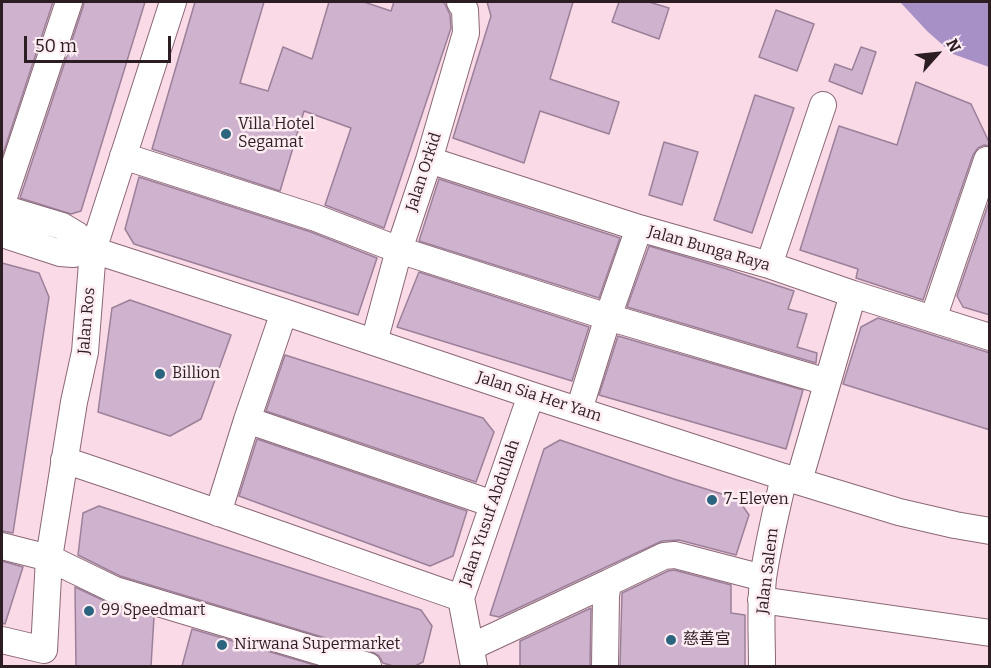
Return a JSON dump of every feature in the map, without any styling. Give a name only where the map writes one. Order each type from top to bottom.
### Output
[{"type":"street","points":[[2,203],[69,2]]},
{"type":"street","name":"Jalan Ros","points":[[2,640],[44,650],[49,558],[74,402],[85,352],[93,250],[173,2]]},
{"type":"street","name":"Jalan Orkid","points":[[374,342],[399,250],[429,160],[466,33],[465,10],[460,2]]},
{"type":"street","points":[[770,265],[823,105]]},
{"type":"street","points":[[123,156],[316,218],[399,250],[608,317],[827,382]]},
{"type":"street","name":"Jalan Bunga Raya","points":[[429,160],[639,228],[770,265],[990,337]]},
{"type":"street","points":[[933,320],[987,160]]},
{"type":"street","name":"Jalan Sia Her Yam","points":[[2,207],[62,226],[77,235],[93,250],[531,395],[899,512],[990,531]]},
{"type":"street","points":[[579,410],[639,228]]},
{"type":"street","name":"Jalan Sia Her Yam","points":[[2,234],[60,253],[73,254],[93,250]]},
{"type":"street","name":"Jalan Salem","points":[[762,666],[762,589],[772,527],[827,382],[853,294]]},
{"type":"street","points":[[218,513],[284,312]]},
{"type":"street","name":"Jalan Yusuf Abdullah","points":[[472,657],[461,598],[531,395]]},
{"type":"street","points":[[247,420],[493,504]]},
{"type":"street","points":[[64,460],[461,598]]},
{"type":"street","points":[[2,546],[49,558],[115,590],[368,666]]},
{"type":"street","points":[[472,657],[608,583],[664,556],[675,555],[762,589],[990,633]]},
{"type":"street","points":[[605,666],[608,583]]},
{"type":"shaded area","points":[[900,2],[989,2],[989,67],[953,54]]},
{"type":"building","points":[[2,2],[53,2],[2,157]]},
{"type":"building","points":[[84,2],[145,2],[81,211],[71,214],[20,198]]},
{"type":"building","points":[[195,2],[264,2],[240,83],[268,91],[283,47],[312,59],[329,2],[364,2],[391,11],[394,2],[443,2],[445,4],[450,15],[451,28],[384,228],[325,205],[351,128],[304,111],[280,191],[152,149]]},
{"type":"building","points":[[487,2],[573,2],[550,79],[619,102],[609,134],[540,111],[524,163],[453,138],[491,16]]},
{"type":"building","points":[[619,2],[649,2],[669,8],[659,39],[612,22]]},
{"type":"building","points":[[776,10],[814,24],[797,71],[759,57]]},
{"type":"building","points":[[861,47],[876,52],[862,94],[829,81],[835,64],[852,70]]},
{"type":"building","points":[[916,82],[971,104],[990,144],[990,146],[984,145],[978,148],[973,155],[923,300],[856,278],[858,269],[800,250],[839,126],[897,145]]},
{"type":"building","points":[[755,95],[794,108],[752,233],[714,220]]},
{"type":"building","points":[[664,142],[698,152],[682,205],[649,195]]},
{"type":"building","points":[[139,177],[311,232],[377,258],[358,315],[134,244],[125,229]]},
{"type":"building","points":[[439,179],[620,238],[599,298],[419,241]]},
{"type":"building","points":[[990,199],[990,315],[963,307],[957,296]]},
{"type":"building","points":[[649,246],[794,291],[788,309],[807,314],[797,347],[817,353],[816,363],[627,307]]},
{"type":"building","points":[[2,263],[39,273],[49,297],[13,533],[2,531]]},
{"type":"building","points":[[419,272],[589,327],[572,381],[397,327]]},
{"type":"building","name":"Billion","points":[[130,300],[231,335],[201,419],[170,436],[98,412],[112,308]]},
{"type":"building","points":[[878,318],[990,353],[990,430],[843,384],[861,327]]},
{"type":"building","points":[[618,336],[803,390],[786,449],[599,395]]},
{"type":"building","points":[[285,355],[483,418],[494,432],[476,482],[266,411]]},
{"type":"building","points":[[257,439],[467,511],[453,556],[430,566],[239,496]]},
{"type":"building","points":[[560,440],[738,499],[749,515],[736,555],[679,540],[662,541],[499,617],[490,615],[544,449]]},
{"type":"building","points":[[99,506],[421,610],[432,626],[423,662],[415,666],[393,666],[383,663],[379,656],[372,652],[120,576],[78,555],[83,513]]},
{"type":"building","points":[[2,561],[23,567],[5,624],[2,623]]},
{"type":"building","name":"慈善宫","points":[[674,570],[731,585],[731,613],[745,615],[745,666],[620,666],[622,593]]},
{"type":"building","points":[[75,587],[111,604],[154,617],[151,666],[76,666]]},
{"type":"building","points":[[591,608],[590,666],[520,666],[520,641]]},
{"type":"building","name":"Nirwana Supermarket","points":[[192,629],[318,666],[182,666]]},
{"type":"place","name":"Villa Hotel Segamat","points":[[226,134]]},
{"type":"place","name":"Billion","points":[[160,374]]},
{"type":"place","name":"7-Eleven","points":[[712,500]]},
{"type":"place","name":"99 Speedmart","points":[[89,611]]},
{"type":"place","name":"慈善宫","points":[[671,640]]},
{"type":"place","name":"Nirwana Supermarket","points":[[222,645]]}]
